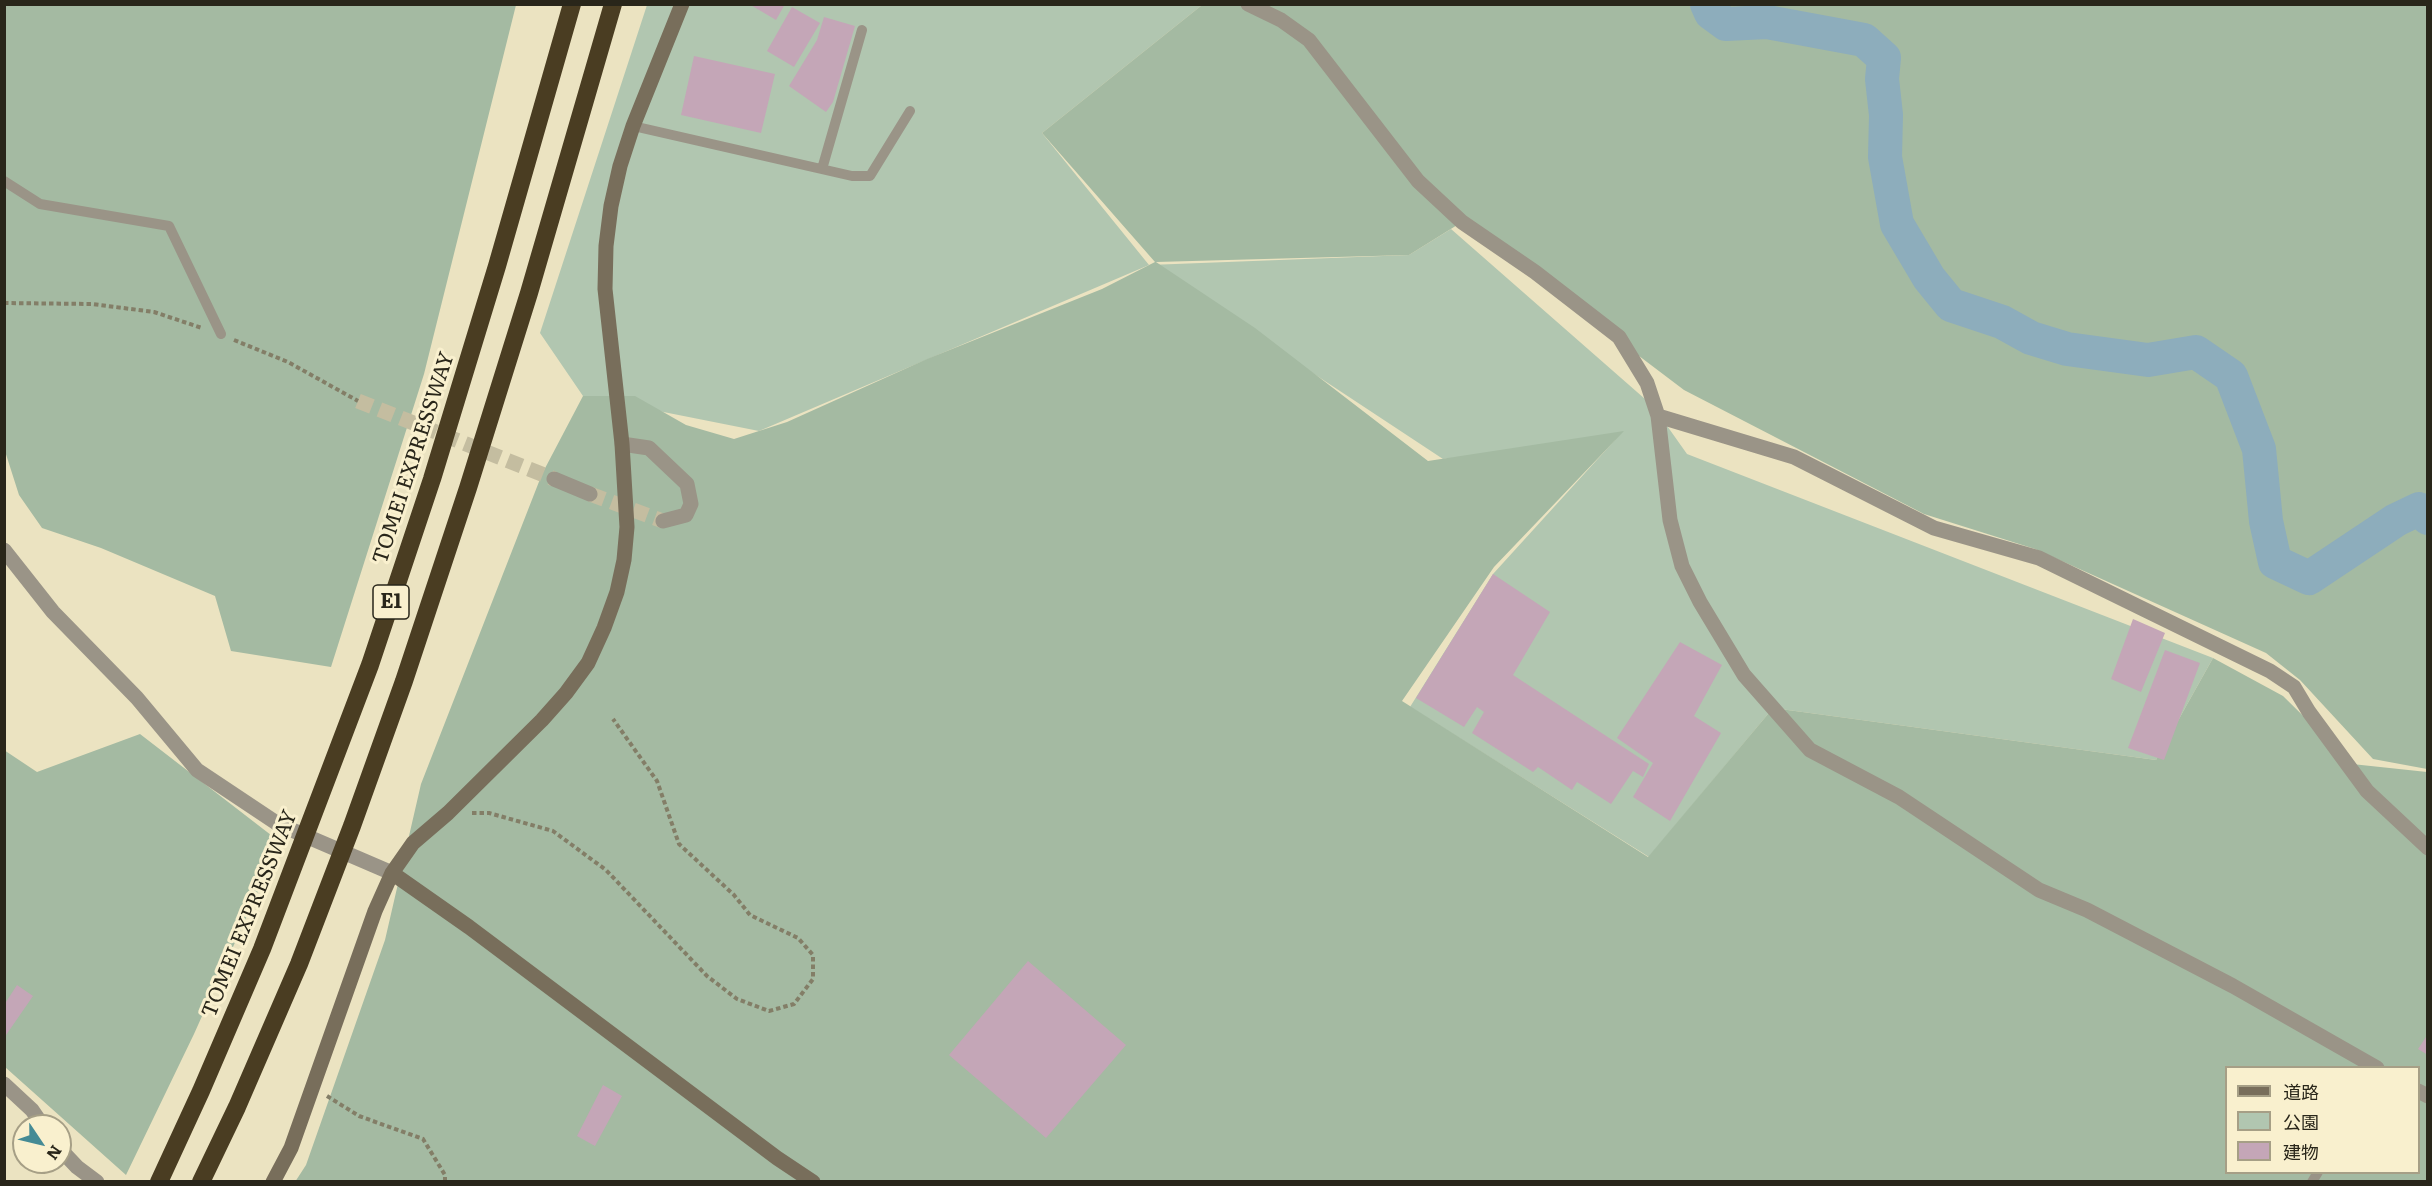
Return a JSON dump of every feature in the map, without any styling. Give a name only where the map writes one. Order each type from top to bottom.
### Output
[{"type":"highway","name":"TOMEI EXPRESSWAY","points":[[159,1182],[262,949],[370,665],[432,479],[480,322],[572,4]]},
{"type":"highway","name":"E1","points":[[201,1182],[237,1107],[299,964],[400,692],[468,488],[529,293],[613,4]]},
{"type":"street","points":[[273,1182],[291,1148],[375,911],[392,873],[413,843],[448,813],[560,700],[588,663],[617,592],[624,560],[627,527],[622,444],[605,289],[606,246],[611,206],[620,166],[633,126],[682,4]]},
{"type":"street","points":[[1248,4],[1281,20],[1309,40],[1418,181],[1462,222],[1535,272],[1619,338],[1647,383],[1658,416],[1670,520],[1682,566],[1700,602],[1744,675],[1810,750],[1899,797],[2039,890],[2087,910],[2233,986],[2373,1066]]},
{"type":"street","points":[[1658,416],[1794,457],[1934,528],[2039,558],[2270,671],[2294,687],[2308,712],[2367,791],[2427,848]]},
{"type":"street","points":[[622,444],[650,447],[687,484],[691,504],[686,515],[663,520]]},
{"type":"street","points":[[554,479],[590,494]]},
{"type":"street","points":[[4,550],[53,612],[136,699],[198,770],[278,824],[392,873],[469,927],[777,1158],[813,1182]]},
{"type":"street","points":[[4,1084],[34,1114]]},
{"type":"street","points":[[72,1162],[97,1182]]},
{"type":"lane","points":[[822,169],[862,30]]},
{"type":"lane","points":[[633,126],[852,176],[870,176],[910,111]]},
{"type":"lane","points":[[4,181],[40,204],[169,226],[221,334]]},
{"type":"path","points":[[4,303],[92,304],[154,312],[221,334],[288,362],[358,401]]},
{"type":"path","points":[[448,813],[489,813],[554,831],[606,870],[707,976],[737,999],[769,1011],[794,1004],[813,980],[813,955],[798,938],[750,915],[734,895],[679,844],[657,781],[613,719]]},
{"type":"path","points":[[314,1087],[359,1116],[423,1139],[446,1175],[445,1182]]},
{"type":"green space","points":[[4,5],[516,5],[424,374],[331,667],[231,651],[215,596],[101,548],[42,528],[19,495],[4,448]]},
{"type":"green space","points":[[647,5],[1202,5],[1042,133],[1149,265],[759,431],[583,396],[540,333]]},
{"type":"green space","points":[[1202,5],[2427,5],[2427,769],[2373,759],[2300,680],[2266,653],[2035,549],[1924,514],[1684,390],[1462,222],[1409,255],[1156,262],[1255,328],[1428,461],[1624,431],[1494,567],[1402,701],[1648,857],[1773,708],[2156,760],[2213,658],[2283,696],[2352,764],[2427,772],[2427,1181],[295,1182],[306,1165],[385,940],[421,784],[542,474],[583,396],[635,396],[686,425],[734,439],[787,422],[927,359],[1102,289],[1155,262],[1042,133]]},
{"type":"green space","points":[[1451,229],[1653,406],[1687,454],[2213,658],[2156,760],[1773,708],[1649,857],[1410,707],[1493,574],[1615,440],[1443,459],[1149,265],[1409,255]]},
{"type":"green space","points":[[140,734],[280,842],[194,1034],[126,1175],[72,1127],[72,1114],[58,1114],[5,1067],[4,750],[37,772]]},
{"type":"building","points":[[749,4],[785,4],[776,20]]},
{"type":"building","points":[[792,7],[820,23],[794,67],[767,51]]},
{"type":"building","points":[[824,17],[855,26],[833,102],[826,112],[789,86],[817,40]]},
{"type":"building","points":[[694,56],[775,74],[761,133],[681,115]]},
{"type":"building","points":[[1493,574],[1550,612],[1513,675],[1649,764],[1643,777],[1633,771],[1611,804],[1577,782],[1572,790],[1538,767],[1533,772],[1472,733],[1484,712],[1477,707],[1464,727],[1416,698]]},
{"type":"building","points":[[2133,619],[2165,633],[2141,692],[2111,679]]},
{"type":"building","points":[[1680,642],[1722,665],[1694,716],[1721,733],[1670,821],[1633,797],[1653,763],[1617,738]]},
{"type":"building","points":[[2165,650],[2200,663],[2164,760],[2128,748]]},
{"type":"building","points":[[1028,961],[1126,1045],[1046,1138],[949,1055]]},
{"type":"building","points":[[17,985],[33,996],[4,1038],[4,1005]]},
{"type":"building","points":[[2428,1034],[2428,1055],[2418,1049]]},
{"type":"building","points":[[603,1085],[622,1096],[595,1146],[577,1136]]},
{"type":"waterway","points":[[1707,4],[1711,13],[1726,24],[1767,22],[1864,40],[1884,58],[1882,79],[1886,115],[1885,157],[1897,224],[1929,278],[1951,305],[2002,322],[2031,338],[2067,349],[2148,360],[2196,352],[2231,376],[2259,449],[2266,521],[2275,562],[2309,578],[2396,520],[2419,509],[2428,518]]},
{"type":"tunnel","points":[[358,401],[554,479]]},
{"type":"tunnel","points":[[590,494],[663,521]]}]
